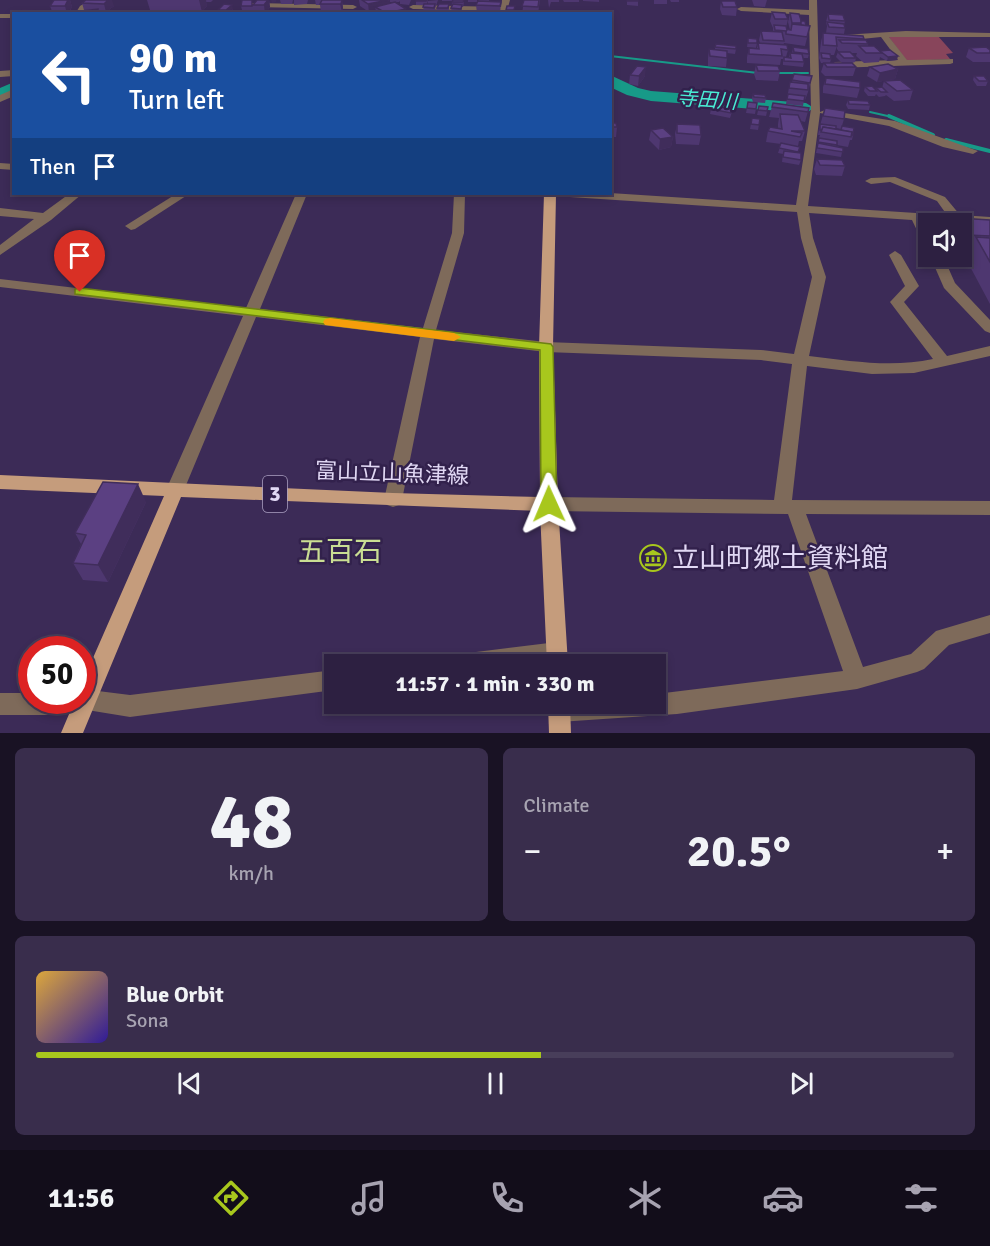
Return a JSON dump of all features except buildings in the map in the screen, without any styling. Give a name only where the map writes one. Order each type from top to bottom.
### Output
[{"type":"main road","points":[[550,195],[546,347],[549,504],[557,654]]},
{"type":"main road","name":"富山立山魚津線","points":[[0,482],[393,500],[549,504]]},
{"type":"main road","points":[[96,668],[175,490]]},
{"type":"main road","points":[[72,733],[78,714]]},
{"type":"main road","points":[[559,714],[560,733]]},
{"type":"street","points":[[80,12],[95,0]]},
{"type":"street","points":[[403,6],[415,3],[504,9],[506,0]]},
{"type":"street","points":[[813,0],[820,87],[802,207],[807,238],[819,277],[800,361],[788,506],[857,679]]},
{"type":"street","points":[[250,5],[353,7]]},
{"type":"street","points":[[741,9],[813,13]]},
{"type":"street","points":[[815,38],[906,33],[990,35]]},
{"type":"street","points":[[883,36],[905,63]]},
{"type":"street","points":[[817,66],[950,61]]},
{"type":"street","points":[[816,112],[891,123],[947,145],[973,151]]},
{"type":"street","points":[[872,181],[891,179],[941,199],[952,213]]},
{"type":"street","points":[[0,251],[75,195]]},
{"type":"street","points":[[131,226],[181,195]]},
{"type":"street","points":[[175,490],[302,195]]},
{"type":"street","points":[[393,500],[428,334],[458,233],[460,195]]},
{"type":"street","points":[[588,195],[802,207],[916,216],[918,220]]},
{"type":"street","points":[[0,212],[10,210],[29,217],[47,216]]},
{"type":"street","points":[[972,219],[990,221]]},
{"type":"street","points":[[895,255],[912,286],[897,302],[944,362]]},
{"type":"street","points":[[941,267],[949,285],[990,328]]},
{"type":"street","points":[[0,283],[546,347],[761,355],[872,369],[914,368],[990,351]]},
{"type":"street","points":[[549,504],[990,508]]},
{"type":"street","points":[[666,703],[857,679],[917,662],[943,638],[990,624]]},
{"type":"street","points":[[96,702],[130,706],[324,681]]},
{"type":"street","points":[[0,704],[18,704]]},
{"type":"shaded area","points":[[937,35],[953,53],[946,54],[950,59],[907,61],[888,36]]},
{"type":"waterway","points":[[612,56],[758,73]]},
{"type":"waterway","points":[[775,73],[808,73]]},
{"type":"waterway","name":"寺田川","points":[[612,81],[633,92],[651,96],[806,108]]},
{"type":"waterway","name":"寺田川","points":[[0,94],[12,88]]},
{"type":"waterway","points":[[870,112],[891,117]]},
{"type":"waterway","points":[[891,117],[933,135]]},
{"type":"waterway","points":[[946,140],[990,151]]},
{"type":"slow traffic","points":[[330,322],[454,337]]},
{"type":"place","name":"立山町郷土資料館","points":[[653,558]]},
{"type":"district","name":"五百石","points":[[340,552]]},
{"type":"route","points":[[80,292],[546,347],[549,504]]}]
